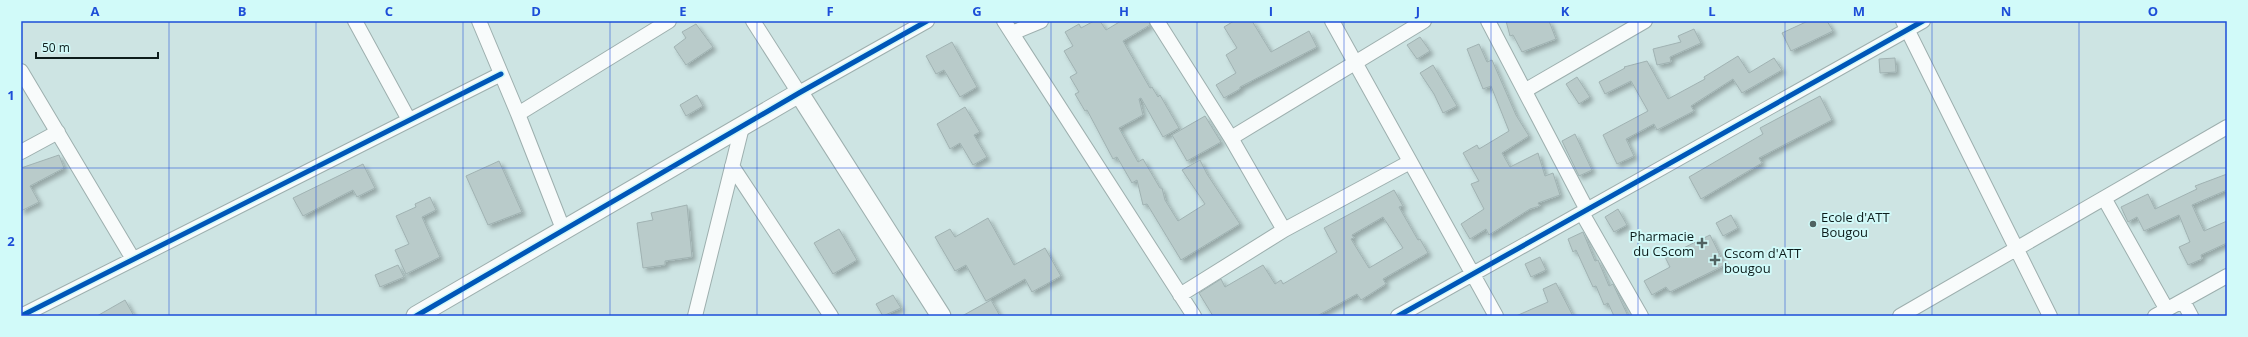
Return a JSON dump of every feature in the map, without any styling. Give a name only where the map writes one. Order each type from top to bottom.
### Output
[{"type":"street","points":[[355,21],[409,120]]},
{"type":"street","points":[[479,21],[518,114],[562,229]]},
{"type":"street","points":[[518,114],[669,21]]},
{"type":"street","points":[[753,21],[941,316]]},
{"type":"street","points":[[416,316],[562,229],[927,21]]},
{"type":"street","points":[[1004,21],[1194,316]]},
{"type":"street","points":[[1012,33],[1041,21]]},
{"type":"street","points":[[1157,21],[1231,138],[1284,230]]},
{"type":"street","points":[[1332,21],[1471,275],[1496,316]]},
{"type":"street","points":[[1231,138],[1424,21]]},
{"type":"street","points":[[1488,21],[1526,90],[1585,211],[1641,316]]},
{"type":"street","points":[[1526,90],[1645,21]]},
{"type":"street","points":[[1398,316],[1585,211],[1905,26],[1923,21]]},
{"type":"street","points":[[1905,26],[2050,316]]},
{"type":"street","points":[[21,71],[133,259]]},
{"type":"street","points":[[21,316],[501,74]]},
{"type":"street","points":[[695,316],[742,127]]},
{"type":"street","points":[[1900,316],[2227,127]]},
{"type":"street","points":[[21,152],[58,132]]},
{"type":"street","points":[[1180,295],[1284,230],[1410,162]]},
{"type":"street","points":[[732,166],[831,316]]},
{"type":"street","points":[[2104,198],[2161,313],[2227,276]]},
{"type":"street","points":[[2182,301],[2191,316]]},
{"type":"building","points":[[1094,21],[1100,21],[1106,30],[1121,21],[1149,21],[1150,25],[1123,41],[1150,88],[1152,87],[1158,97],[1160,95],[1179,128],[1163,137],[1141,98],[1139,99],[1143,115],[1119,128],[1138,162],[1143,159],[1160,188],[1162,188],[1165,200],[1178,221],[1205,204],[1182,170],[1200,160],[1207,174],[1240,224],[1181,260],[1147,204],[1143,205],[1137,180],[1132,183],[1117,157],[1113,159],[1087,110],[1085,111],[1075,94],[1079,92],[1070,77],[1077,73],[1064,51],[1073,46],[1065,32],[1079,24],[1081,28]]},
{"type":"building","points":[[1234,21],[1252,21],[1271,52],[1309,31],[1317,47],[1240,87],[1240,89],[1224,98],[1216,85],[1236,73],[1226,55],[1237,48],[1224,27]]},
{"type":"building","points":[[1506,21],[1549,21],[1556,39],[1522,52],[1513,35],[1510,36]]},
{"type":"building","points":[[1808,21],[1827,21],[1833,31],[1791,51],[1782,33]]},
{"type":"building","points":[[696,24],[713,47],[686,65],[674,47],[686,38],[682,32]]},
{"type":"building","points":[[1694,29],[1701,43],[1670,57],[1671,62],[1657,65],[1653,49],[1681,42],[1678,36]]},
{"type":"building","points":[[1420,37],[1430,51],[1417,59],[1407,45]]},
{"type":"building","points":[[952,42],[977,87],[960,97],[944,70],[936,74],[926,56]]},
{"type":"building","points":[[1479,44],[1487,62],[1492,60],[1516,115],[1529,136],[1502,153],[1510,167],[1538,153],[1545,176],[1553,173],[1560,195],[1538,203],[1540,206],[1530,209],[1489,235],[1486,229],[1470,239],[1461,224],[1484,209],[1471,184],[1479,181],[1463,153],[1477,145],[1479,149],[1509,131],[1491,86],[1483,89],[1467,49]]},
{"type":"building","points":[[1738,56],[1749,73],[1774,58],[1782,70],[1742,93],[1733,79],[1691,106],[1694,111],[1657,130],[1654,124],[1626,139],[1634,156],[1617,164],[1603,135],[1648,111],[1631,81],[1605,94],[1599,82],[1625,68],[1624,67],[1647,61],[1668,99],[1705,79],[1704,77]]},
{"type":"building","points":[[1895,58],[1896,72],[1880,73],[1879,59]]},
{"type":"building","points":[[1433,65],[1457,106],[1443,113],[1434,94],[1420,73]]},
{"type":"building","points":[[1577,77],[1590,97],[1579,104],[1566,84]]},
{"type":"building","points":[[697,95],[703,106],[686,116],[680,105]]},
{"type":"building","points":[[1820,96],[1832,120],[1759,158],[1762,163],[1701,199],[1689,177],[1763,134],[1760,128]]},
{"type":"building","points":[[965,107],[980,132],[974,135],[987,157],[973,165],[960,143],[950,149],[937,124]]},
{"type":"building","points":[[1205,116],[1221,142],[1187,161],[1172,135]]},
{"type":"building","points":[[1575,134],[1592,170],[1579,176],[1562,141]]},
{"type":"building","points":[[59,155],[64,168],[30,186],[39,202],[21,211],[21,168]]},
{"type":"building","points":[[499,161],[522,212],[488,225],[466,176]]},
{"type":"building","points":[[363,164],[375,188],[357,197],[353,190],[303,216],[293,198]]},
{"type":"building","points":[[2227,174],[2227,190],[2192,205],[2204,231],[2227,221],[2227,243],[2201,255],[2202,259],[2188,265],[2179,247],[2190,242],[2179,215],[2144,231],[2137,217],[2128,222],[2121,207],[2148,194],[2155,209],[2197,189],[2195,186]]},
{"type":"building","points":[[1394,190],[1403,206],[1399,207],[1418,240],[1420,239],[1428,253],[1383,279],[1386,284],[1361,300],[1357,294],[1317,316],[1213,316],[1199,293],[1221,279],[1225,287],[1263,265],[1275,284],[1281,280],[1283,284],[1337,252],[1324,228]],"holes":[[[1383,217],[1403,248],[1369,268],[1351,239],[1354,238],[1352,235]]]},
{"type":"building","points":[[430,197],[436,210],[422,217],[440,257],[406,274],[395,250],[409,244],[396,216],[416,207],[415,204]]},
{"type":"building","points":[[687,205],[692,257],[665,261],[665,265],[643,268],[637,223],[653,220],[651,213]]},
{"type":"building","points":[[1618,209],[1627,225],[1614,232],[1605,217]]},
{"type":"building","points":[[1731,215],[1738,228],[1723,236],[1716,223]]},
{"type":"building","points":[[988,218],[1014,265],[1045,248],[1061,276],[1032,292],[1025,279],[986,301],[966,265],[955,271],[935,237],[950,229],[955,237]]},
{"type":"building","points":[[839,229],[857,260],[833,274],[814,243]]},
{"type":"building","points":[[1583,232],[1595,261],[1598,260],[1609,286],[1613,284],[1628,316],[1614,316],[1608,303],[1604,305],[1596,286],[1593,287],[1576,250],[1573,252],[1568,239]]},
{"type":"building","points":[[1710,235],[1725,265],[1670,292],[1666,287],[1652,295],[1644,281],[1670,267],[1665,257]]},
{"type":"building","points":[[1540,257],[1546,270],[1531,277],[1525,264]]},
{"type":"building","points":[[398,265],[404,277],[380,287],[375,275]]},
{"type":"building","points":[[1556,283],[1573,316],[1516,316],[1548,302],[1543,289]]},
{"type":"building","points":[[893,295],[901,308],[883,316],[876,304]]},
{"type":"building","points":[[125,300],[134,316],[97,316]]},
{"type":"building","points":[[991,300],[1000,316],[962,316]]},
{"type":"cycle path","points":[[416,316],[799,93],[927,21]]},
{"type":"cycle path","points":[[1398,316],[1923,21]]},
{"type":"cycle path","points":[[21,316],[501,74]]},
{"type":"place","name":"Ecole d'ATT Bougou","points":[[1813,224]]},
{"type":"place","name":"Pharmacie du CScom","points":[[1702,243]]},
{"type":"place","name":"Cscom d'ATT bougou","points":[[1715,260]]}]
